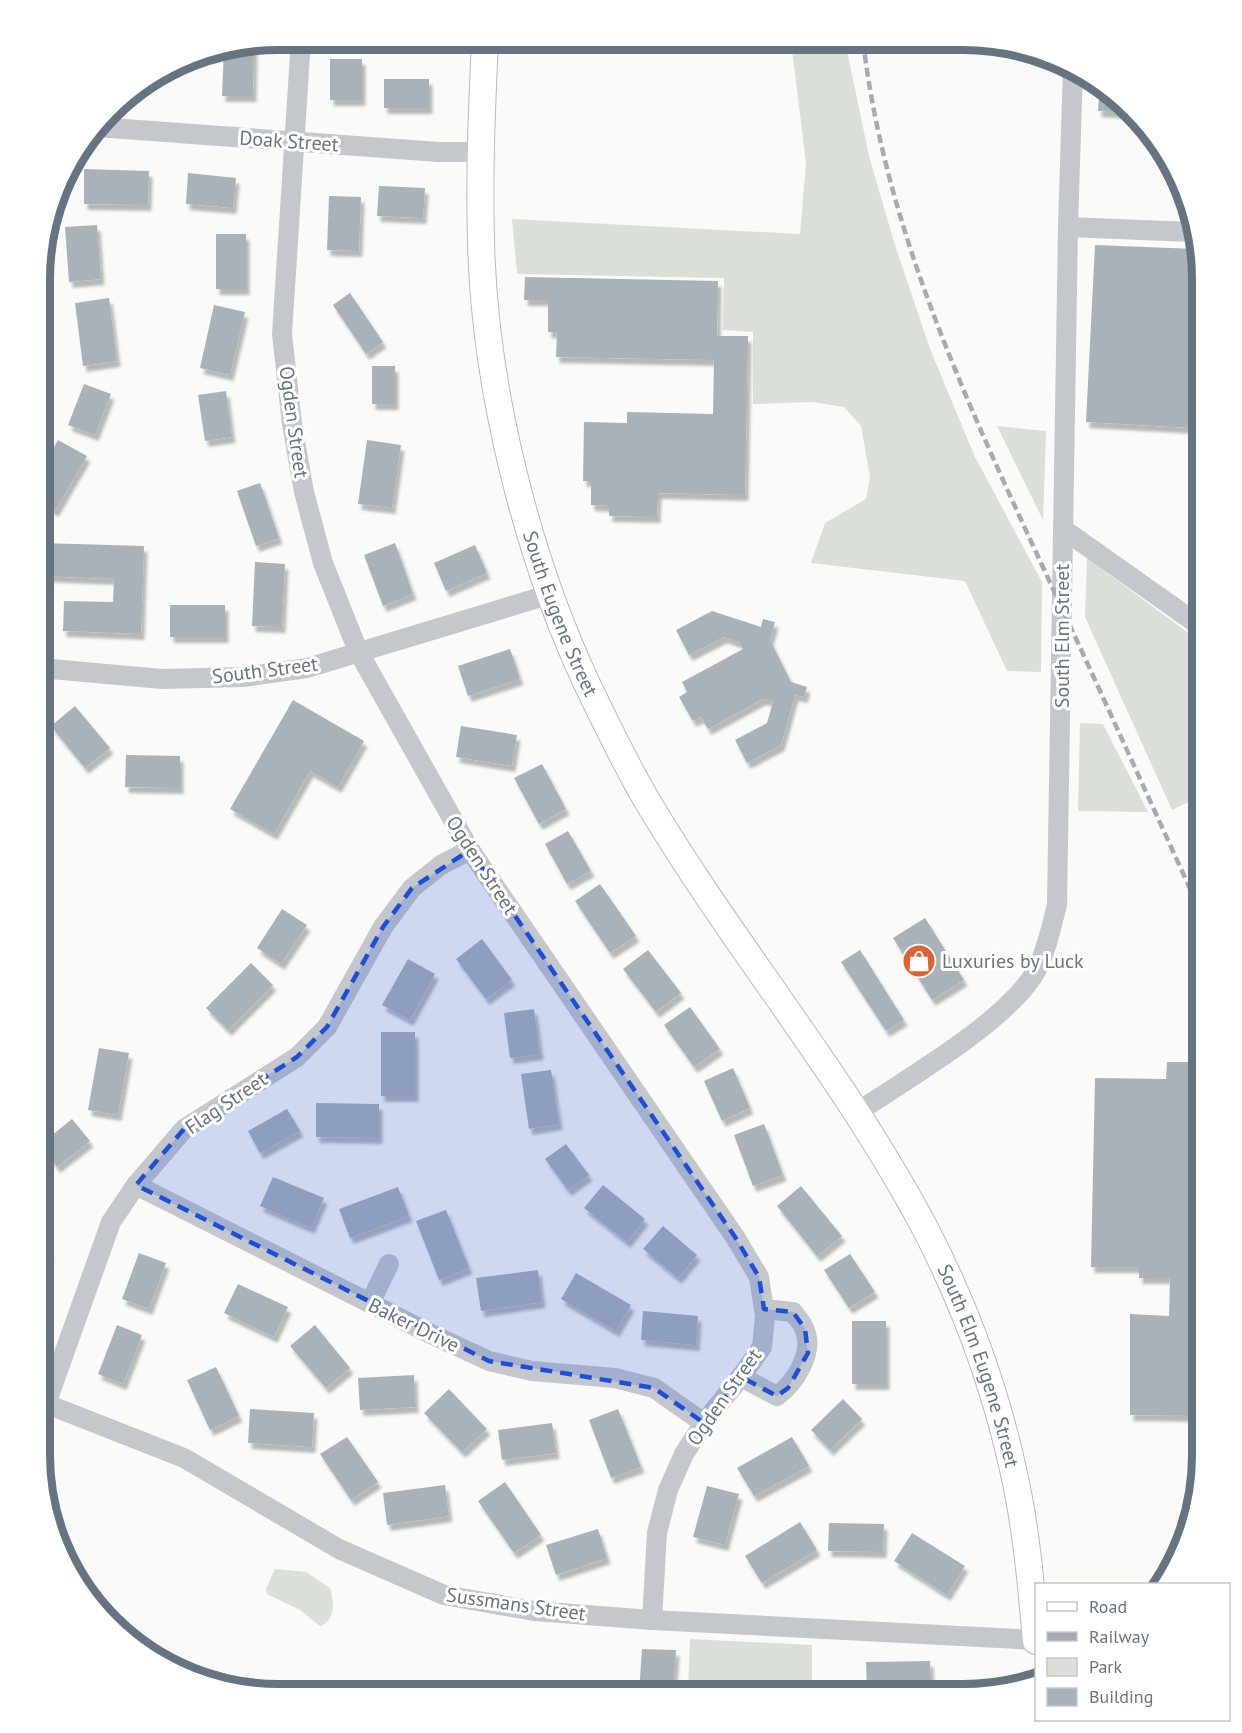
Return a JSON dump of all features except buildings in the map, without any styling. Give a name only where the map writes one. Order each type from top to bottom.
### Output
[{"type":"main road","name":"South Eugene Street","points":[[485,50],[481,244],[497,389],[515,475],[551,594],[585,681],[650,806],[856,1113]]},
{"type":"main road","name":"South Elm Eugene Street","points":[[856,1113],[893,1170],[928,1234],[952,1284],[974,1340],[1013,1468],[1027,1545],[1035,1630]]},
{"type":"street","name":"Ogden Street","points":[[300,50],[282,334],[292,424],[304,492],[323,563],[358,651],[470,850],[735,1237],[759,1277],[764,1309],[762,1347],[704,1423],[684,1454],[665,1501],[657,1533],[652,1620]]},
{"type":"street","name":"South Elm Street","points":[[856,1113],[953,1048],[1013,1000],[1035,971],[1048,942],[1057,905],[1068,227],[1073,77]]},
{"type":"street","name":"Doak Street","points":[[106,128],[439,152],[481,152]]},
{"type":"street","points":[[1068,227],[1188,232]]},
{"type":"street","points":[[1063,529],[1192,620]]},
{"type":"street","name":"South Street","points":[[50,669],[162,679],[243,677],[308,668],[551,594]]},
{"type":"street","name":"Flag Street","points":[[50,1384],[111,1222],[136,1185],[184,1129],[297,1057],[327,1027],[383,927],[412,888],[441,866],[470,850]]},
{"type":"street","name":"Baker Drive","points":[[136,1185],[489,1361],[532,1371],[615,1378],[654,1388],[704,1423]]},
{"type":"street","points":[[370,1303],[389,1264]]},
{"type":"street","points":[[741,1377],[777,1396],[788,1388],[808,1353],[805,1329],[793,1312],[764,1309]]},
{"type":"street","name":"Sussmans Street","points":[[50,1406],[184,1458],[339,1549],[444,1595],[534,1611],[865,1634],[1035,1641]]},
{"type":"highlighted area","points":[[470,850],[735,1237],[759,1277],[764,1309],[793,1312],[805,1329],[808,1353],[788,1388],[777,1396],[741,1377],[704,1423],[654,1388],[489,1361],[136,1185],[184,1129],[297,1057],[327,1027],[383,927],[412,888]]},
{"type":"green space","points":[[792,50],[847,50],[869,156],[894,242],[930,349],[975,457],[1042,582],[1041,672],[1007,671],[965,581],[811,563],[825,523],[866,499],[870,477],[861,426],[844,407],[813,402],[753,404],[753,332],[723,330],[724,278],[517,274],[512,219],[800,234],[806,163]]},
{"type":"green space","points":[[997,426],[1046,431],[1043,520]]},
{"type":"green space","points":[[1087,558],[1192,636],[1192,800],[1172,810],[1085,617]]},
{"type":"green space","points":[[1080,723],[1103,724],[1148,812],[1078,811]]},
{"type":"green space","points":[[275,1569],[306,1572],[330,1588],[332,1610],[329,1620],[320,1626],[300,1610],[267,1594],[266,1589]]},
{"type":"green space","points":[[690,1639],[812,1645],[812,1684],[688,1684]]},
{"type":"railway","points":[[864,50],[874,110],[889,177],[931,309],[1012,500],[1192,893]]},
{"type":"place","name":"Luxuries by Luck","points":[[919,961]]}]
